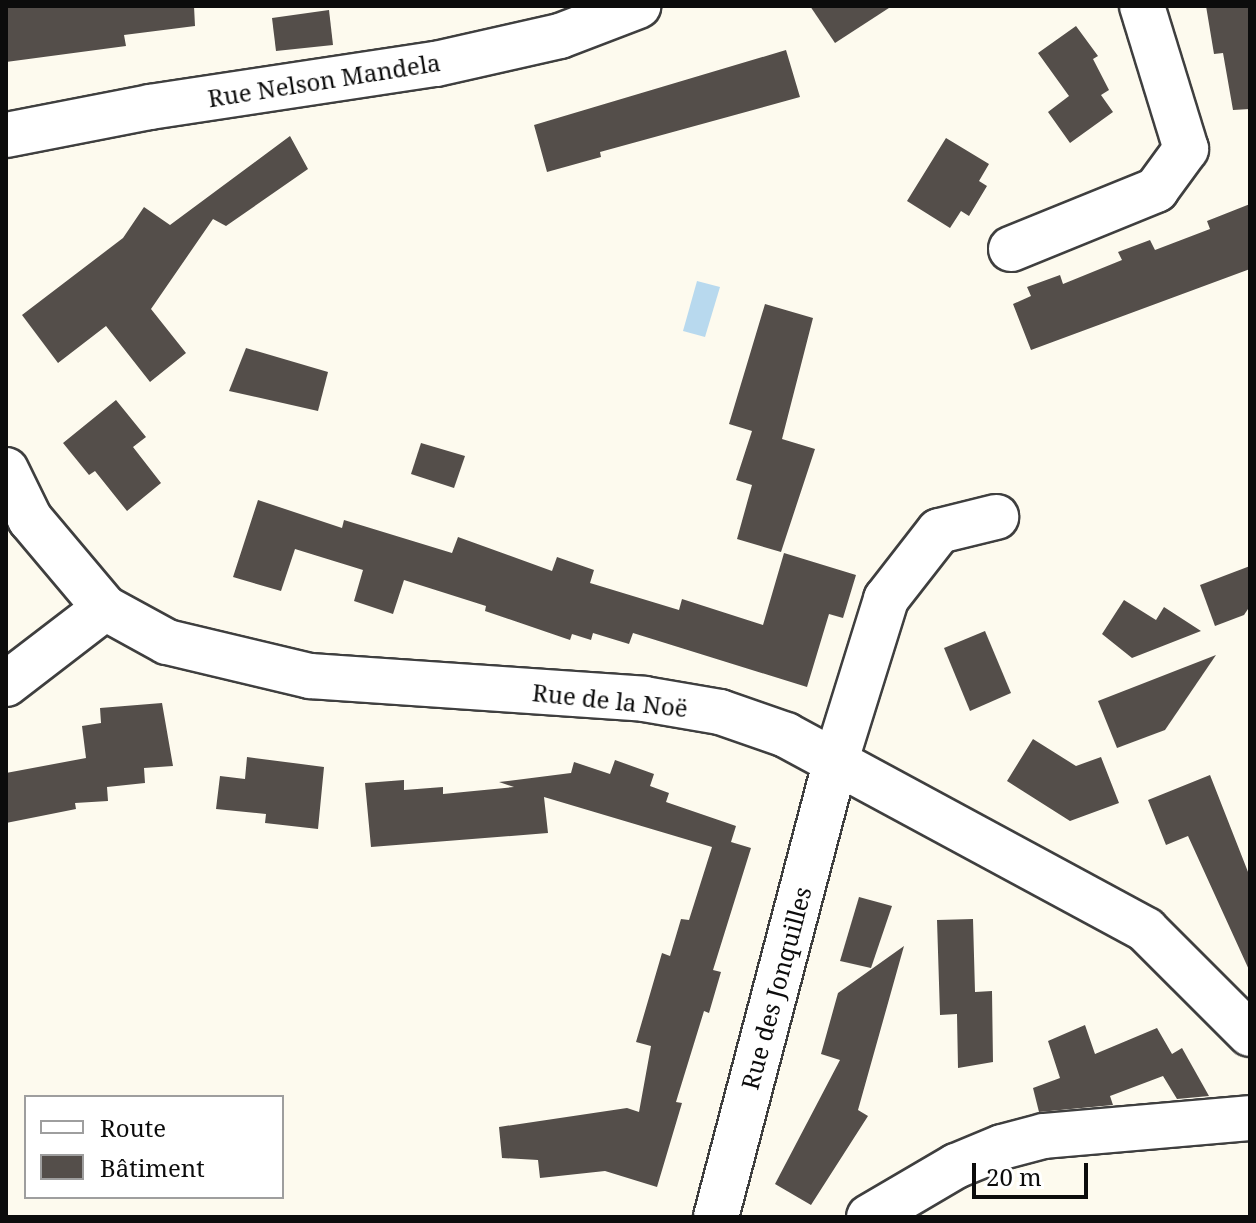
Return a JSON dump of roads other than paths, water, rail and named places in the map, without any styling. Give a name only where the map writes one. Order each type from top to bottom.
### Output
[{"type":"street","name":"Rue Nelson Mandela","points":[[6,135],[150,107],[436,64],[560,36],[638,6]]},
{"type":"street","points":[[1011,249],[1156,190],[1186,149],[1142,6]]},
{"type":"street","name":"Rue de la Noë","points":[[6,470],[30,519],[105,608],[167,642],[310,676],[644,699],[720,712],[786,735],[1146,930],[1250,1034]]},
{"type":"street","name":"Rue des Jonquilles","points":[[716,1217],[836,760],[886,599],[939,531],[996,517]]},
{"type":"street","points":[[6,684],[105,608]]},
{"type":"street","points":[[869,1217],[956,1166],[1002,1147],[1044,1136],[1250,1118]]},
{"type":"water","points":[[697,281],[720,287],[705,337],[683,331]]}]
